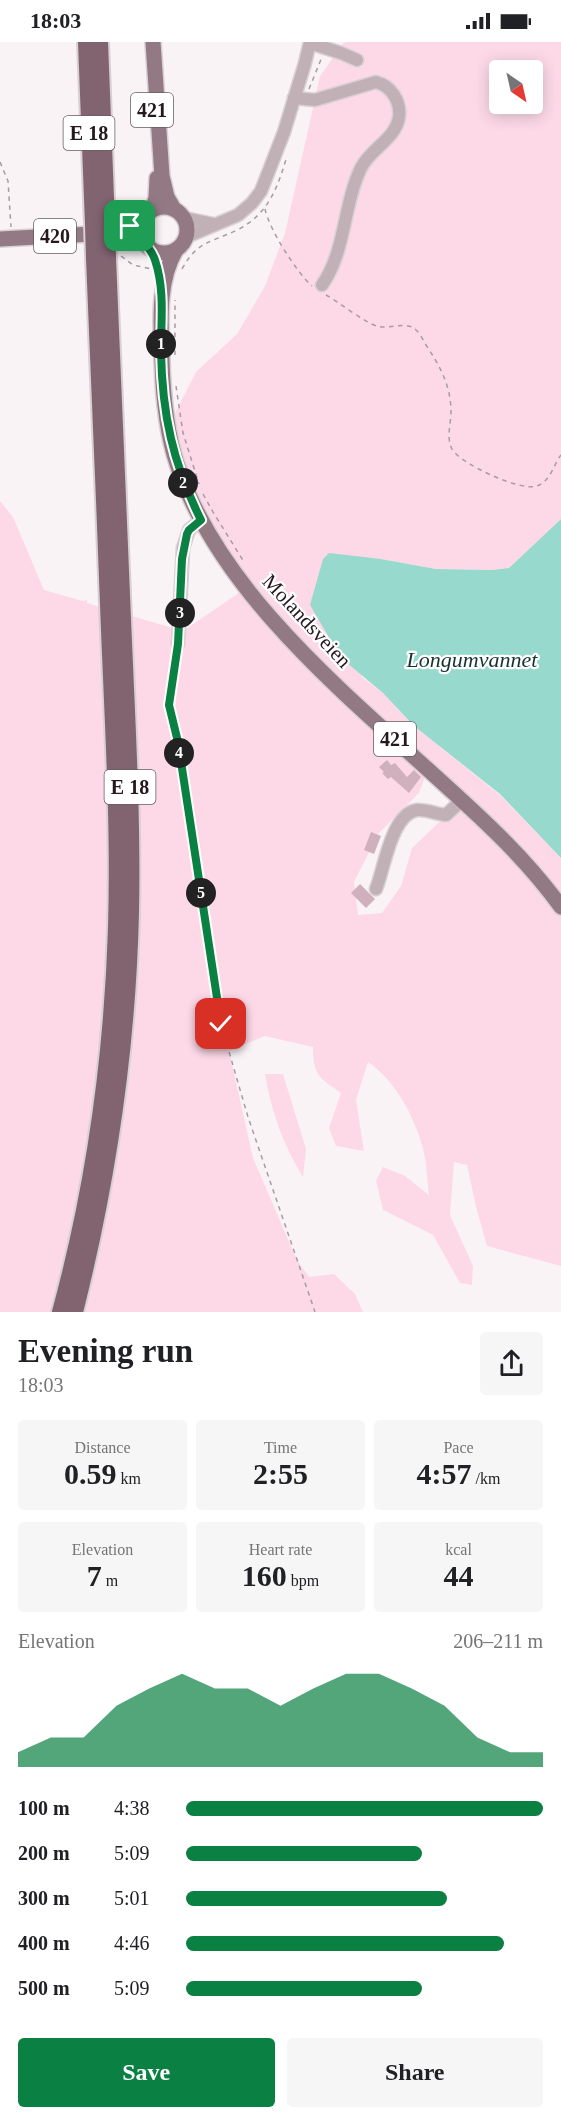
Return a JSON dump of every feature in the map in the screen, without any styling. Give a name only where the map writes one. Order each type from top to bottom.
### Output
[{"type":"highway","name":"E 18","points":[[75,1312],[96,1222],[115,1110],[126,1008],[131,912],[130,796],[106,256],[86,42]]},
{"type":"highway","name":"E 18","points":[[100,42],[103,226]]},
{"type":"highway","name":"E 18","points":[[60,1312],[85,1202],[100,1112],[110,1028],[116,929],[106,256]]},
{"type":"main road","name":"421","points":[[147,42],[157,177],[157,193],[141,231],[148,246]]},
{"type":"main road","name":"421","points":[[153,42],[162,176],[166,192],[187,229],[186,237],[176,250]]},
{"type":"main road","points":[[147,216],[160,207],[179,214]]},
{"type":"main road","name":"420","points":[[6,236],[103,226],[147,216]]},
{"type":"main road","name":"420","points":[[103,226],[148,246]]},
{"type":"main road","points":[[148,246],[164,253],[176,250]]},
{"type":"main road","name":"Molandsveien","points":[[148,246],[169,294]]},
{"type":"main road","name":"Molandsveien","points":[[176,250],[169,294],[162,382],[168,428],[183,481],[201,520],[232,568],[293,641],[518,854],[561,907]]},
{"type":"street","points":[[186,237],[238,214],[252,203],[261,190],[284,132],[310,43],[357,60]]},
{"type":"street","points":[[294,98],[315,100],[375,82],[392,92],[399,110],[399,119],[393,131],[369,156],[360,170],[332,268],[322,285]]},
{"type":"street","points":[[179,214],[213,224]]},
{"type":"street","points":[[178,644],[183,548],[189,530],[201,520]]},
{"type":"street","points":[[376,889],[389,842],[406,816],[419,810],[446,815],[462,800]]},
{"type":"path","points":[[0,162],[10,192],[6,236]]},
{"type":"path","points":[[265,208],[268,222],[298,272],[310,286],[375,326],[393,328],[406,325],[416,329],[442,369],[450,391],[449,440],[459,458],[488,474],[509,480],[522,487],[531,488],[539,486],[549,478],[561,454]]},
{"type":"path","points":[[106,256],[153,269]]},
{"type":"path","points":[[169,294],[175,363]]},
{"type":"path","points":[[176,383],[183,433],[202,491],[244,563]]},
{"type":"path","points":[[178,644],[169,705],[178,742],[221,1024],[248,1117],[315,1312]]},
{"type":"shaded area","points":[[344,42],[561,42],[561,519],[509,568],[436,569],[381,559],[362,677],[383,693],[414,726],[500,795],[561,858],[561,1266],[487,1246],[467,1165],[454,1162],[450,1215],[473,1266],[472,1285],[460,1283],[433,1235],[383,1210],[376,1181],[383,1167],[405,1176],[429,1195],[425,1158],[416,1127],[396,1090],[368,1062],[356,1100],[364,1151],[336,1146],[329,1128],[341,1093],[319,1075],[314,1064],[313,1047],[265,1036],[229,1051],[253,1158],[297,1260],[309,1277],[334,1274],[355,1294],[363,1312],[0,1312],[0,501],[13,517],[44,590],[83,601],[87,600],[87,603],[183,631],[246,588],[207,520],[176,457],[173,417],[196,372],[237,334],[265,286],[285,233],[320,76]],"holes":[[[426,774],[460,789],[452,810],[412,848],[401,886],[382,913],[358,915],[354,882],[379,833],[419,793]]]},
{"type":"shaded area","points":[[265,1074],[283,1074],[306,1149],[303,1177],[289,1153],[279,1127]]},
{"type":"water","name":"Longumvannet","points":[[561,519],[561,858],[500,794],[414,726],[383,693],[341,658],[310,605],[323,559],[329,553],[436,569],[509,568]]},
{"type":"building","points":[[387,760],[391,765],[395,763],[407,777],[414,770],[421,777],[409,793],[391,777],[388,779],[382,773],[384,772],[379,767]]},
{"type":"building","points":[[371,832],[381,836],[374,854],[364,850]]},
{"type":"building","points":[[360,884],[375,899],[366,908],[351,893]]},
{"type":"route","points":[[130,226],[143,221],[142,237],[152,250],[156,262],[162,290],[162,382],[168,428],[183,481],[201,520],[189,530],[183,548],[178,644],[169,705],[178,742],[221,1024]]}]
